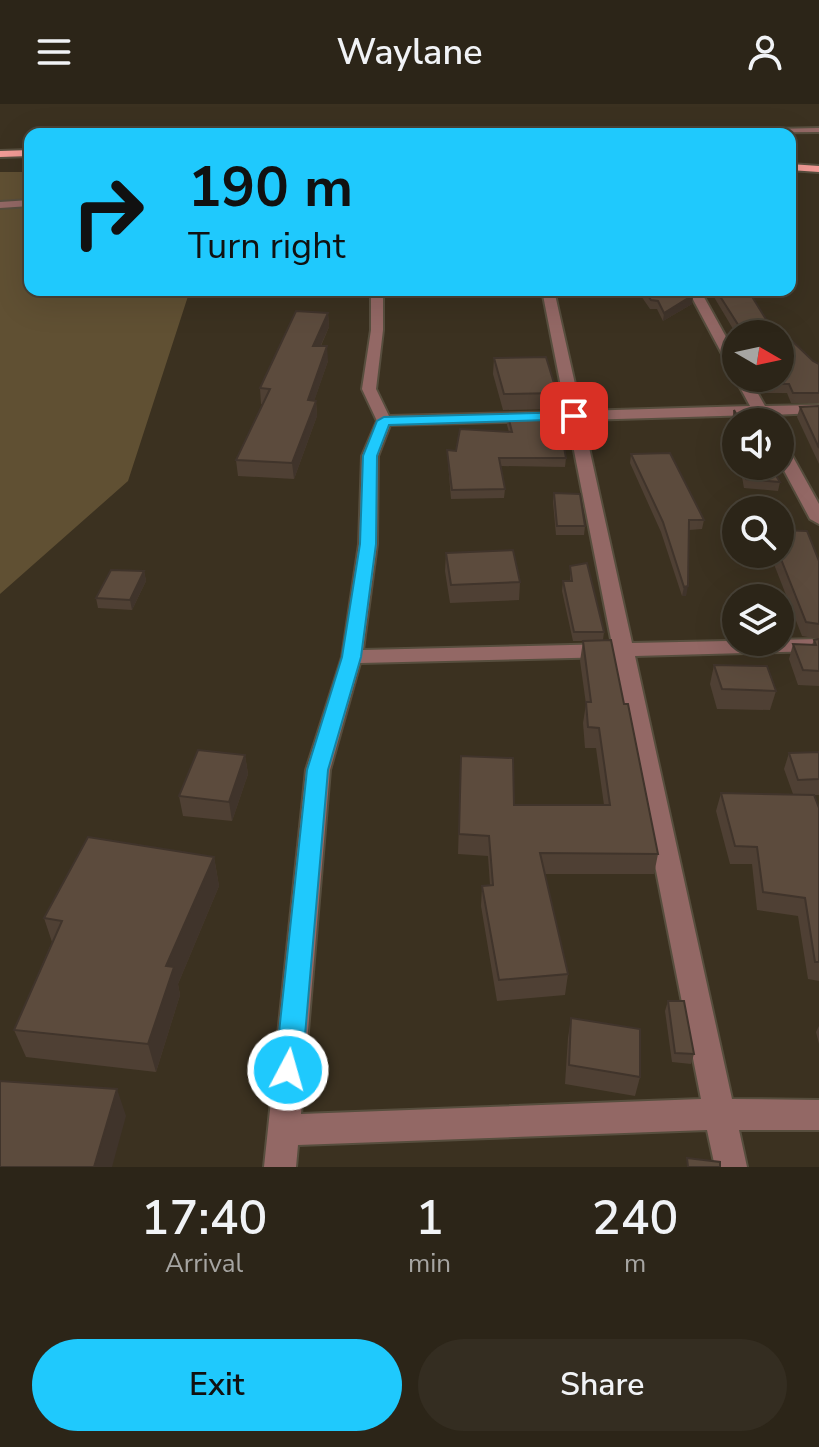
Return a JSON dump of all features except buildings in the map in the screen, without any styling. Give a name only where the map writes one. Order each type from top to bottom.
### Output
[{"type":"main road","points":[[0,154],[24,153]]},
{"type":"main road","points":[[796,167],[819,169]]},
{"type":"street","points":[[796,130],[819,130]]},
{"type":"street","points":[[0,205],[24,203]]},
{"type":"street","points":[[280,1167],[318,770],[352,657],[368,544],[370,456],[384,421],[369,389],[377,330],[377,296]]},
{"type":"street","points":[[549,296],[731,1167]]},
{"type":"street","points":[[697,296],[722,341]]},
{"type":"street","points":[[794,412],[819,409]]},
{"type":"street","points":[[384,421],[722,416]]},
{"type":"street","points":[[794,473],[819,519]]},
{"type":"street","points":[[352,657],[819,645]]},
{"type":"street","points":[[283,1130],[720,1114],[819,1115]]},
{"type":"shaded area","points":[[0,172],[24,172],[24,296],[188,296],[128,481],[0,594]]},
{"type":"route","points":[[288,1070],[318,770],[352,657],[368,544],[370,456],[384,421],[574,416]]}]
